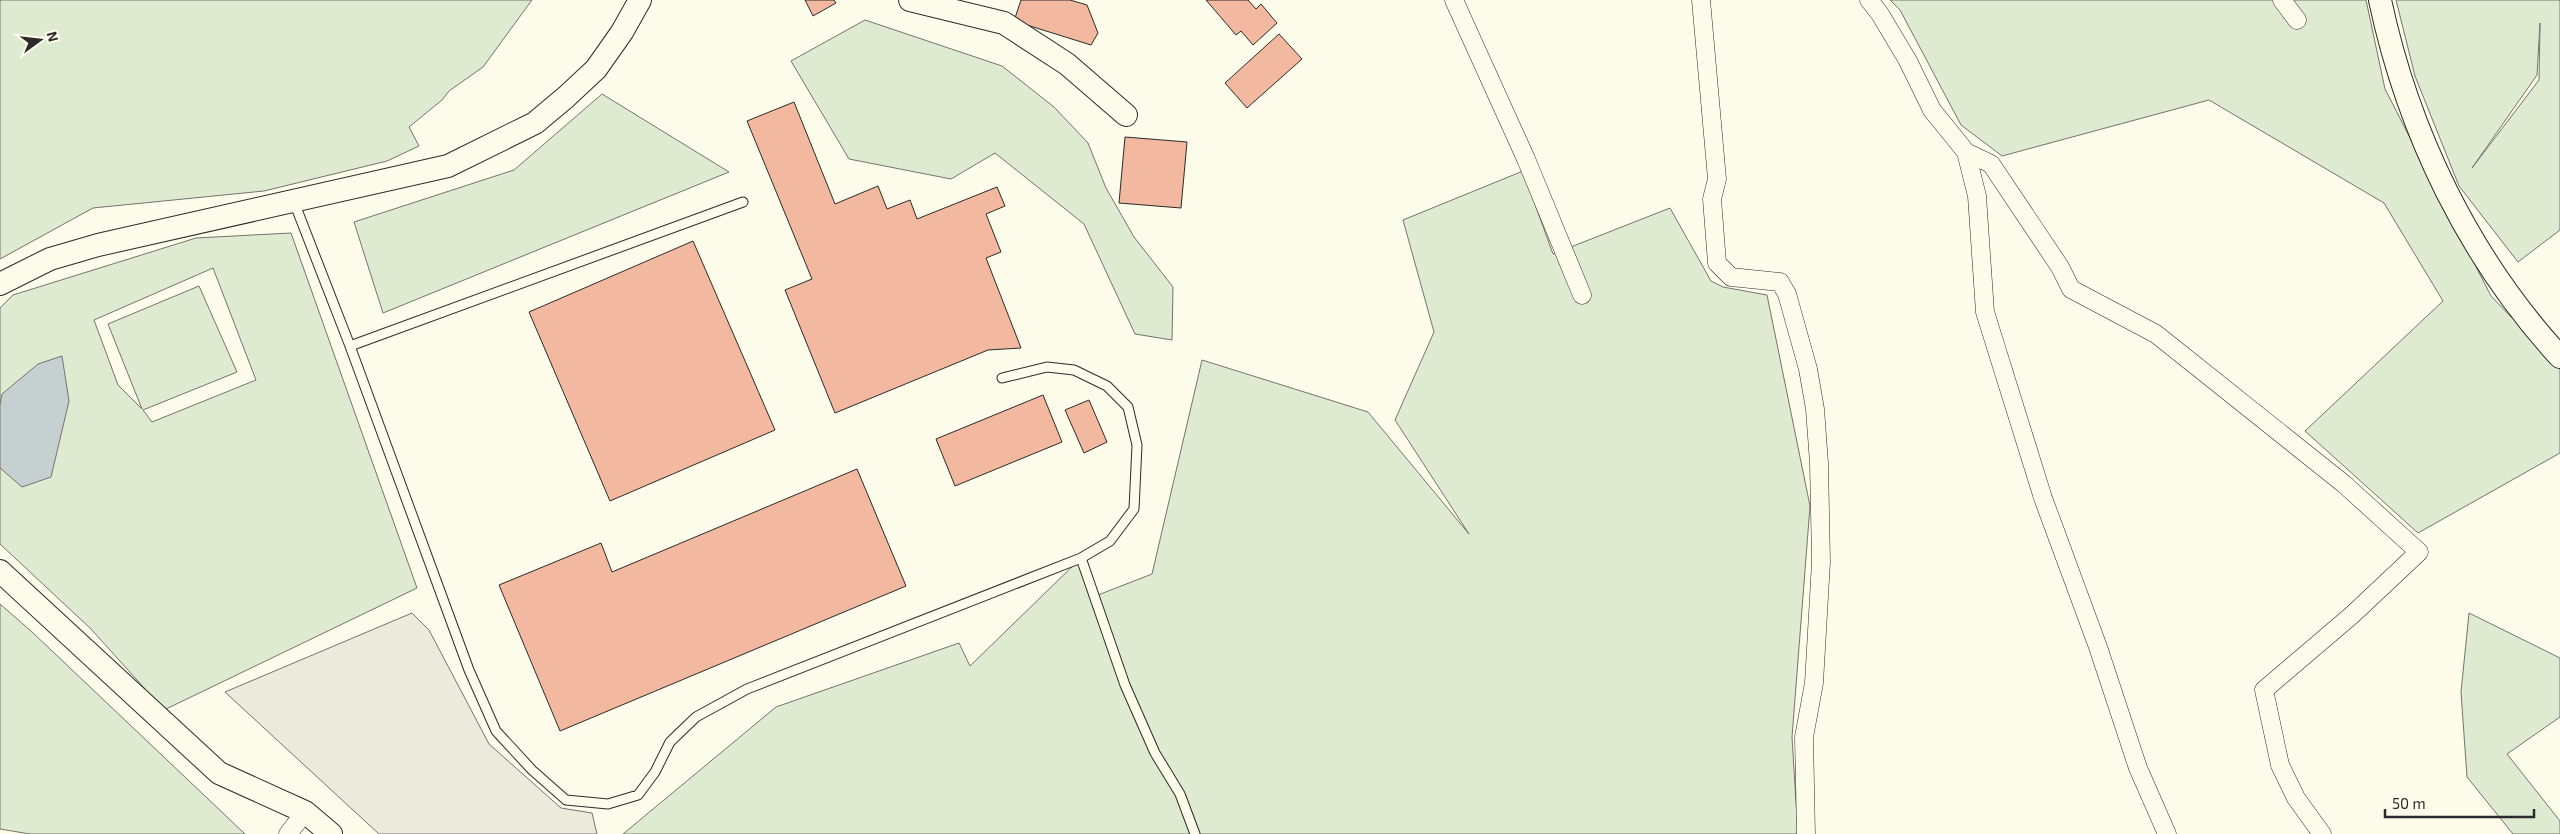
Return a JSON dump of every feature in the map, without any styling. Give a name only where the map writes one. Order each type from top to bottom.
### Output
[{"type":"street","points":[[0,284],[50,259],[98,244],[294,202],[448,166],[535,123],[596,69],[622,32],[640,0]]},
{"type":"street","points":[[910,0],[1004,24],[1067,64],[1126,115]]},
{"type":"street","points":[[1454,0],[1526,159],[1582,295]]},
{"type":"street","points":[[1701,0],[1717,179],[1712,199],[1718,263],[1730,278],[1780,282],[1787,294],[1808,369],[1815,409],[1819,463],[1821,562],[1814,683],[1804,737],[1806,834]]},
{"type":"street","points":[[1869,0],[1880,14],[1908,61],[1932,110],[1966,152],[1977,196],[1986,312],[2043,498],[2098,647],[2138,768],[2167,834]]},
{"type":"street","points":[[2282,0],[2297,20]]},
{"type":"street","points":[[2380,0],[2390,45],[2427,149],[2459,217],[2490,268],[2526,320],[2560,357]]},
{"type":"street","points":[[1966,152],[1991,164],[2060,267],[2071,289],[2156,334],[2344,484],[2418,552],[2352,615],[2264,690],[2280,764],[2296,798],[2322,834]]},
{"type":"street","points":[[0,572],[219,772],[305,812],[331,834]]},
{"type":"street","points":[[288,834],[305,812]]},
{"type":"lane","points":[[294,202],[350,346],[469,670],[496,732],[532,770],[566,800],[608,804],[638,795],[655,772],[670,742],[696,717],[747,689],[1081,558],[1110,541],[1134,508],[1137,445],[1128,407],[1107,386],[1074,370],[1047,367],[1002,378]]},
{"type":"lane","points":[[350,346],[743,202]]},
{"type":"lane","points":[[1081,558],[1124,685],[1155,753],[1180,794],[1195,834]]},
{"type":"green space","points":[[0,0],[532,0],[483,67],[449,91],[442,100],[409,127],[419,146],[387,161],[264,191],[93,208],[0,259]]},
{"type":"green space","points":[[1890,0],[2366,0],[2385,89],[2491,296],[2560,368],[2560,453],[2418,533],[2305,431],[2443,301],[2384,203],[2209,100],[2002,156],[1961,125],[1900,10]]},
{"type":"green space","points":[[2396,0],[2560,0],[2560,230],[2518,262],[2459,186],[2415,76]],"holes":[[[2540,23],[2539,80],[2472,168],[2537,75]]]},
{"type":"green space","points":[[865,20],[1002,66],[1054,107],[1088,143],[1106,188],[1134,237],[1173,287],[1172,340],[1135,334],[1084,224],[995,153],[951,179],[849,159],[791,61]]},
{"type":"green space","points":[[602,94],[729,172],[383,313],[354,222],[514,170]]},
{"type":"green space","points":[[1523,171],[1553,254],[1670,208],[1711,281],[1723,287],[1767,295],[1810,506],[1792,737],[1798,834],[623,834],[776,707],[959,643],[970,666],[1081,558],[1098,595],[1152,574],[1202,360],[1368,412],[1469,534],[1395,420],[1434,332],[1403,220]]},
{"type":"green space","points":[[291,233],[417,588],[164,710],[91,629],[0,544],[0,308],[13,295],[196,238]],"holes":[[[213,268],[256,380],[152,422],[143,410],[237,372],[199,286],[108,324],[142,409],[118,385],[94,320]]]},
{"type":"green space","points":[[0,604],[31,631],[245,834],[30,834],[0,829]]},
{"type":"green space","points":[[2469,613],[2560,658],[2560,717],[2507,754],[2560,821],[2560,834],[2513,834],[2467,777],[2461,692]]},
{"type":"shaded area","points":[[62,356],[69,401],[51,477],[22,487],[0,468],[0,405],[2,394],[38,364]]},
{"type":"shaded area","points":[[412,613],[429,630],[489,744],[561,808],[592,813],[597,834],[379,834],[225,692]]},
{"type":"building","points":[[805,0],[834,0],[836,3],[813,16]]},
{"type":"building","points":[[1021,0],[1070,0],[1087,5],[1098,33],[1091,45],[1014,21]]},
{"type":"building","points":[[1206,0],[1248,0],[1256,9],[1261,4],[1277,23],[1253,45],[1241,31],[1236,35]]},
{"type":"building","points":[[1279,34],[1302,59],[1247,108],[1225,83]]},
{"type":"building","points":[[794,102],[835,204],[878,186],[887,209],[910,200],[917,219],[997,187],[1005,206],[986,214],[1001,252],[986,258],[1021,348],[988,350],[835,413],[785,290],[812,279],[747,121]]},
{"type":"building","points":[[1125,137],[1187,142],[1181,208],[1119,203]]},
{"type":"building","points":[[693,241],[775,430],[610,501],[529,312]]},
{"type":"building","points":[[1043,395],[1062,442],[955,486],[936,439]]},
{"type":"building","points":[[1089,400],[1107,442],[1084,453],[1065,410]]},
{"type":"building","points":[[857,469],[906,586],[560,731],[499,585],[601,543],[612,572]]}]
